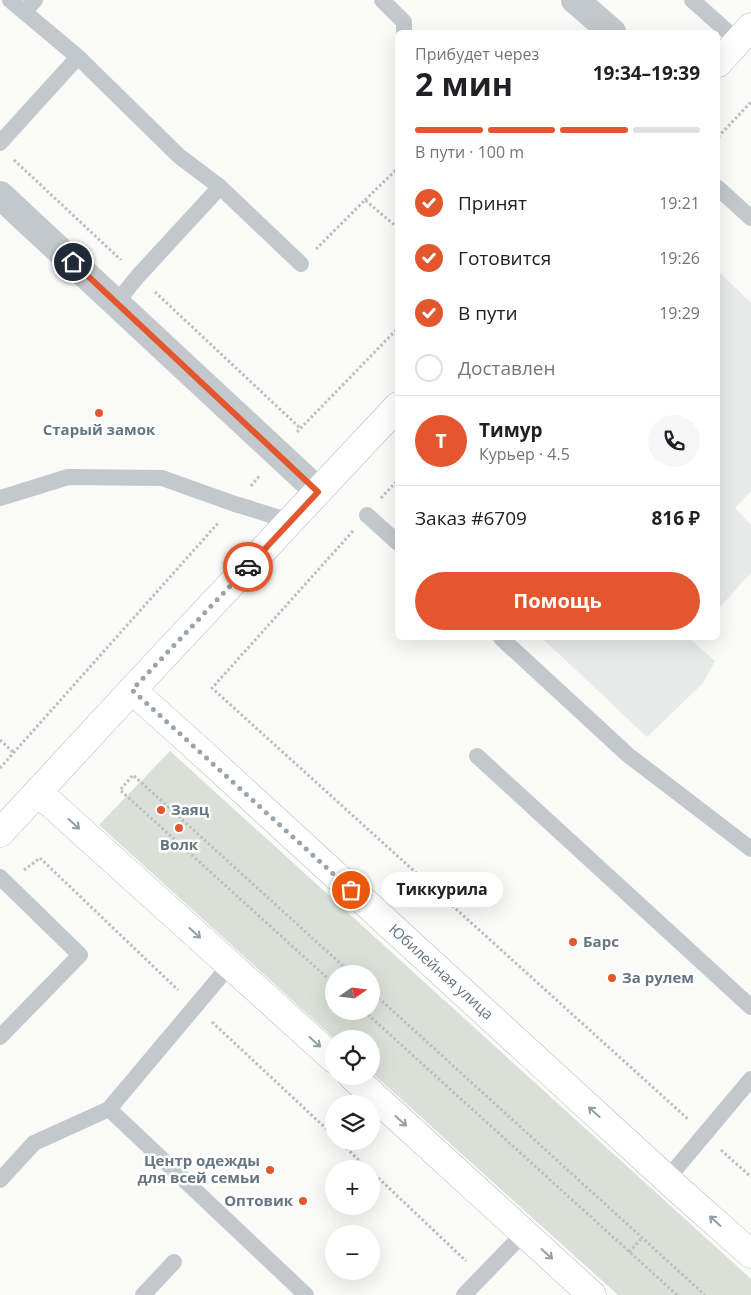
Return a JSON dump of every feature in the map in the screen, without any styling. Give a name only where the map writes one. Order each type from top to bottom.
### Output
[{"type":"main road","points":[[720,62],[745,34]]},
{"type":"main road","points":[[0,833],[395,409]]},
{"type":"main road","name":"Юбилейная улица","points":[[132,690],[751,1254]]},
{"type":"main road","points":[[38,792],[325,1051]]},
{"type":"main road","points":[[362,1085],[592,1295]]},
{"type":"street","points":[[575,0],[610,30]]},
{"type":"street","points":[[0,195],[318,492]]},
{"type":"lane","points":[[10,0],[30,6],[78,57],[179,156],[220,187],[301,264]]},
{"type":"lane","points":[[692,0],[745,34]]},
{"type":"lane","points":[[391,3],[408,29]]},
{"type":"lane","points":[[0,143],[78,57]]},
{"type":"lane","points":[[116,303],[138,276],[220,187]]},
{"type":"lane","points":[[720,190],[751,218]]},
{"type":"lane","points":[[0,498],[68,477],[162,478],[290,521]]},
{"type":"lane","points":[[367,515],[395,540]]},
{"type":"lane","points":[[503,640],[628,755],[751,849]]},
{"type":"lane","points":[[477,756],[751,1007]]},
{"type":"lane","points":[[0,877],[80,955],[0,1037]]},
{"type":"lane","points":[[0,1180],[34,1143],[109,1109],[230,965]]},
{"type":"lane","points":[[667,1179],[751,1079]]},
{"type":"lane","points":[[109,1109],[306,1295]]},
{"type":"lane","points":[[464,1295],[524,1233]]},
{"type":"lane","points":[[143,1295],[174,1262]]},
{"type":"path","points":[[720,135],[751,102]]},
{"type":"path","points":[[301,264],[395,171]]},
{"type":"path","points":[[365,200],[395,225]]},
{"type":"path","points":[[0,768],[235,504],[300,428],[395,331]]},
{"type":"path","points":[[367,515],[212,688],[751,1177]]},
{"type":"path","points":[[0,740],[14,753]]},
{"type":"path","points":[[325,976],[120,790],[133,775],[342,965]]},
{"type":"path","points":[[380,999],[705,1295]]},
{"type":"path","points":[[374,1020],[677,1295]]},
{"type":"path","points":[[348,1150],[359,1160]]},
{"type":"path","points":[[380,1180],[482,1276]]},
{"type":"path","points":[[629,1252],[642,1238]]},
{"type":"shaded area","points":[[720,273],[751,303],[751,491],[735,508],[751,525],[751,573],[720,607]]},
{"type":"shaded area","points":[[544,640],[691,640],[715,661],[703,683],[647,737]]},
{"type":"shaded area","points":[[170,751],[751,1279],[751,1295],[618,1295],[380,1080],[380,1030],[325,1030],[99,825]]},
{"type":"way so far","points":[[248,567],[132,690],[351,890]]},
{"type":"place","name":"Старый замок","points":[[99,413]]},
{"type":"place","name":"Заяц","points":[[161,810]]},
{"type":"place","name":"Волк","points":[[179,828]]},
{"type":"place","name":"Тиккурила","points":[[351,890]]},
{"type":"place","name":"Барс","points":[[573,942]]},
{"type":"place","name":"За рулем","points":[[612,978]]},
{"type":"place","name":"Центр одежды для всей семьи","points":[[270,1170]]},
{"type":"place","name":"Оптовик","points":[[303,1201]]},
{"type":"route","points":[[73,262],[318,492],[248,567]]}]
